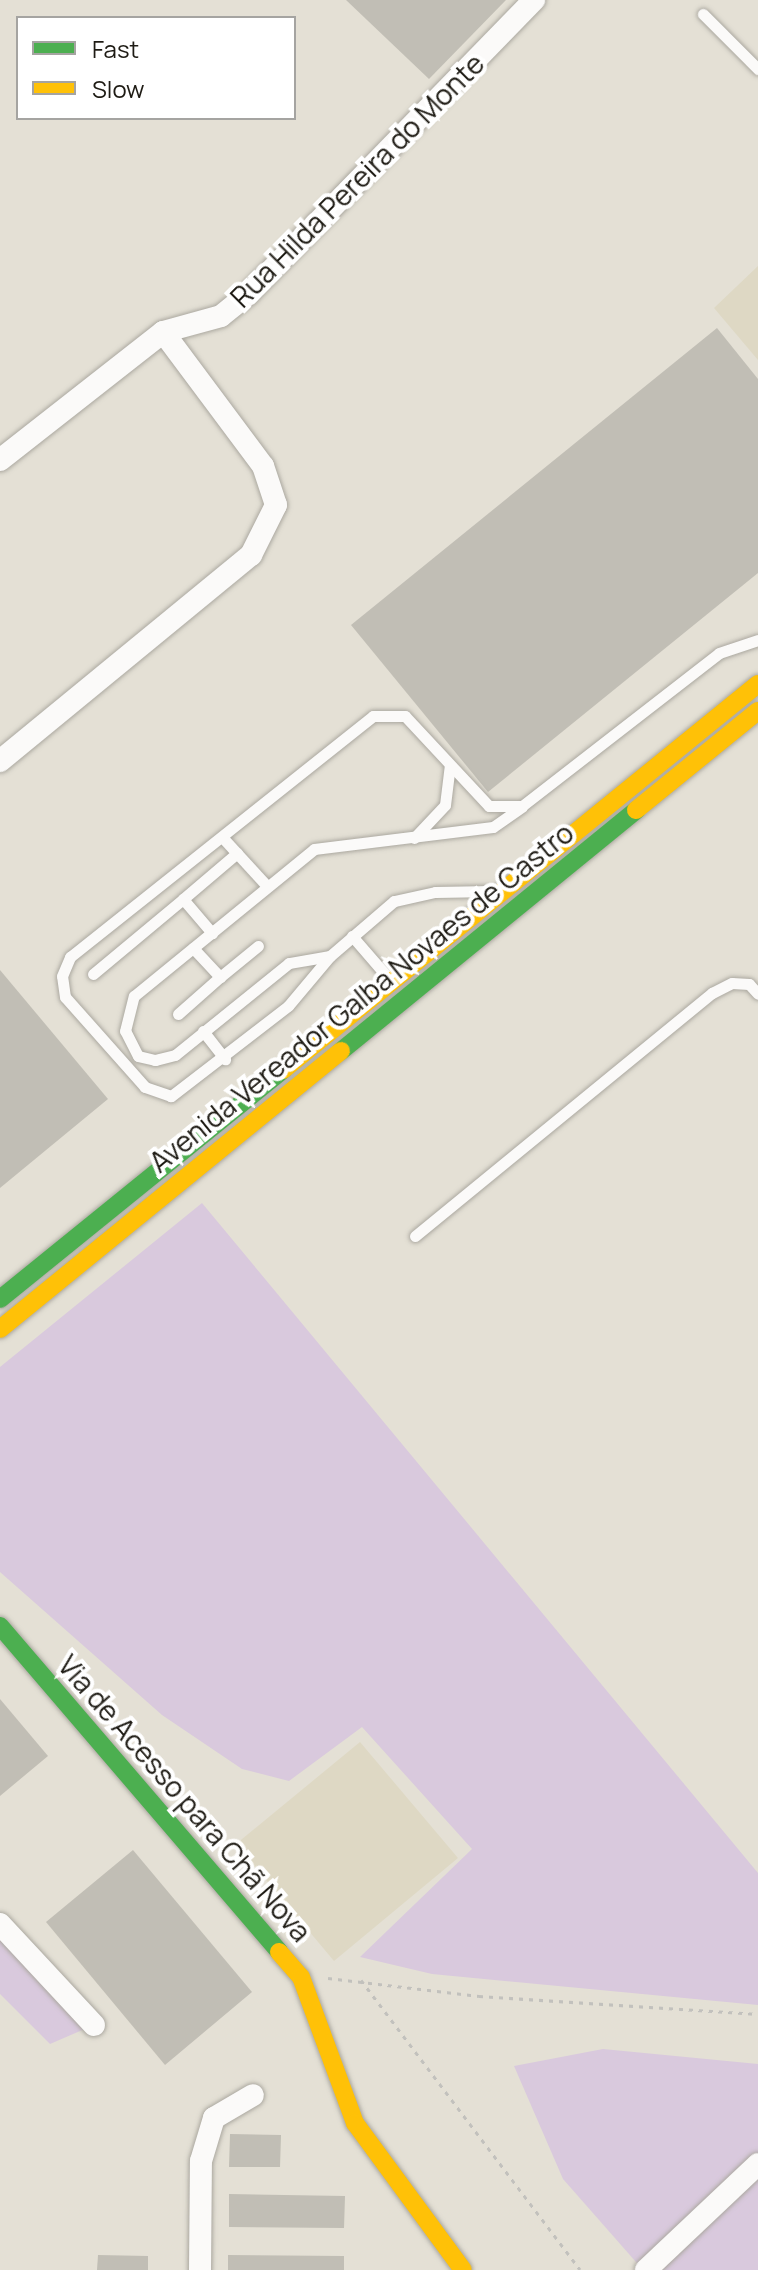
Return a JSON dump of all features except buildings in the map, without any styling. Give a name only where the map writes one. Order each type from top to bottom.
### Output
[{"type":"street","name":"Rua Hilda Pereira do Monte","points":[[0,460],[163,332],[221,316],[249,293],[534,0]]},
{"type":"street","points":[[0,761],[251,555],[276,505],[263,466],[163,332]]},
{"type":"street","name":"Avenida Vereador Galba Novaes de Castro","points":[[0,1299],[390,979],[758,684]]},
{"type":"street","name":"Avenida Vereador Galba Novaes de Castro","points":[[0,1329],[758,711]]},
{"type":"street","name":"Via de Acesso para Chã Nova","points":[[0,1626],[301,1977]]},
{"type":"street","points":[[0,1924],[94,2025]]},
{"type":"street","points":[[301,1977],[355,2123],[463,2270]]},
{"type":"street","points":[[200,2270],[201,2161],[214,2118],[253,2095]]},
{"type":"street","points":[[646,2270],[758,2164]]},
{"type":"lane","points":[[703,14],[758,69]]},
{"type":"lane","points":[[330,956],[289,963],[175,1055],[155,1060],[138,1056],[125,1031],[134,996],[314,849],[493,827],[719,653],[758,640]]},
{"type":"lane","points":[[500,891],[435,892],[394,901],[330,956],[288,1006],[225,1059],[171,1096],[159,1095],[145,1087],[65,997],[62,976],[70,957],[373,716],[405,716],[449,767],[489,806],[522,806]]},
{"type":"lane","points":[[414,838],[445,805],[449,767]]},
{"type":"lane","points":[[223,838],[267,886]]},
{"type":"lane","points":[[93,974],[237,853]]},
{"type":"lane","points":[[183,899],[212,933]]},
{"type":"lane","points":[[352,936],[405,996]]},
{"type":"lane","points":[[178,1014],[258,946]]},
{"type":"lane","points":[[193,948],[220,977]]},
{"type":"lane","points":[[415,1236],[712,993],[740,983],[749,984],[758,994]]},
{"type":"lane","points":[[203,1031],[225,1059]]},
{"type":"path","name":"Via de Acesso para Chã Nova","points":[[301,1977],[361,1980],[479,1996],[758,2014]]},
{"type":"path","points":[[361,1980],[580,2270]]},
{"type":"shaded area","points":[[758,266],[758,360],[714,308]]},
{"type":"shaded area","points":[[202,1203],[758,1873],[758,2005],[432,1974],[360,1957],[472,1849],[362,1727],[289,1781],[242,1769],[162,1715],[0,1572],[0,1367]]},
{"type":"shaded area","points":[[360,1742],[458,1858],[334,1961],[236,1844]]},
{"type":"shaded area","points":[[0,1930],[87,2028],[50,2044],[0,1994]]},
{"type":"shaded area","points":[[603,2049],[758,2064],[758,2270],[643,2270],[563,2179],[514,2066]]},
{"type":"traffic: fast","points":[[341,1051],[636,810]]},
{"type":"traffic: fast","points":[[0,1299],[283,1070]]},
{"type":"traffic: fast","points":[[0,1626],[279,1952]]},
{"type":"traffic: slow","points":[[283,1070],[758,684]]},
{"type":"traffic: slow","points":[[636,810],[758,711]]},
{"type":"traffic: slow","points":[[0,1329],[341,1051]]},
{"type":"traffic: slow","points":[[279,1952],[301,1977],[355,2123],[463,2270]]}]
